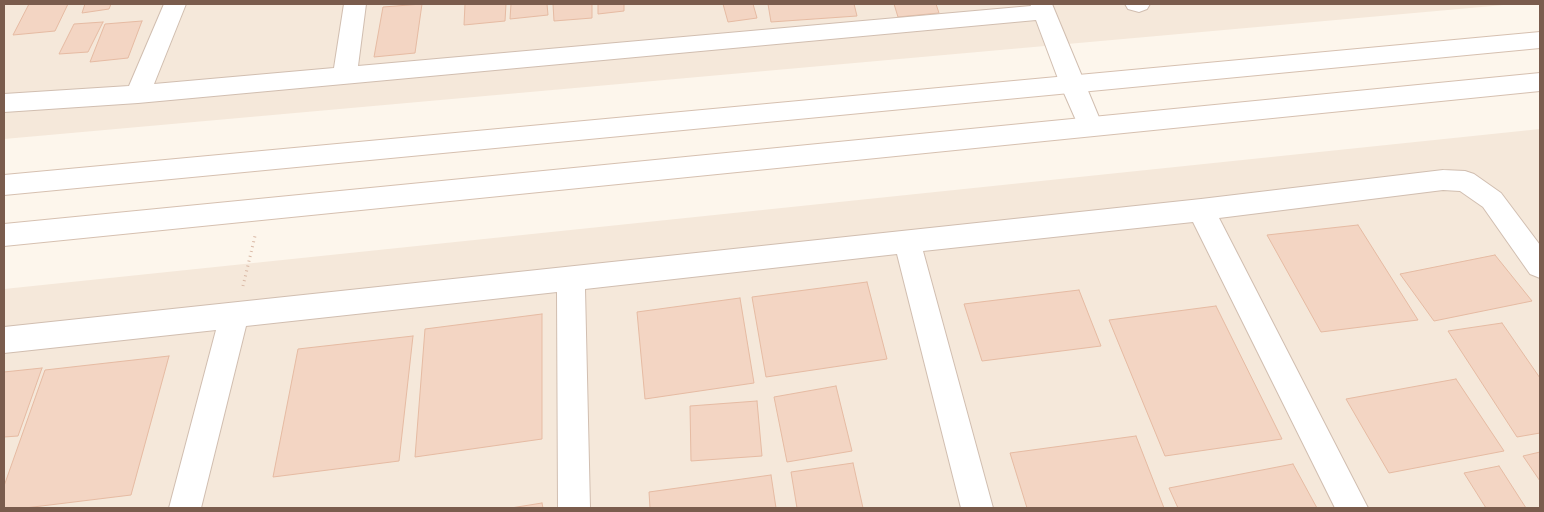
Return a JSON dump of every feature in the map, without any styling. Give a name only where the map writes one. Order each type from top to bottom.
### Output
[{"type":"street","points":[[138,94],[175,4]]},
{"type":"street","points":[[345,75],[355,4]]},
{"type":"street","points":[[4,103],[138,94],[345,75],[949,12],[1043,8],[1072,84],[1091,127]]},
{"type":"street","points":[[4,185],[1540,40]]},
{"type":"street","points":[[4,235],[1540,82]]},
{"type":"street","points":[[4,340],[1201,210],[1443,180],[1465,181],[1492,200],[1540,266]]},
{"type":"street","points":[[1201,210],[1352,508]]},
{"type":"street","points":[[907,242],[977,508]]},
{"type":"street","points":[[571,278],[574,508]]},
{"type":"street","points":[[185,508],[235,314]]},
{"type":"path","points":[[235,314],[262,209]]},
{"type":"shaded area","points":[[4,4],[1515,4],[4,139]]},
{"type":"shaded area","points":[[1540,129],[1540,508],[4,508],[4,289]]},
{"type":"building","points":[[29,4],[68,4],[55,31],[13,35]]},
{"type":"building","points":[[85,4],[111,4],[109,9],[82,13]]},
{"type":"building","points":[[422,4],[415,53],[374,57],[383,7]]},
{"type":"building","points":[[465,4],[506,4],[505,21],[464,25]]},
{"type":"building","points":[[511,4],[547,4],[548,15],[510,19]]},
{"type":"building","points":[[553,4],[592,4],[592,18],[554,21]]},
{"type":"building","points":[[598,4],[624,4],[624,11],[598,14]]},
{"type":"building","points":[[723,4],[753,4],[757,18],[728,22]]},
{"type":"building","points":[[768,4],[854,4],[857,16],[771,22]]},
{"type":"building","points":[[894,4],[936,4],[939,13],[898,17]]},
{"type":"building","points":[[142,21],[128,58],[90,62],[105,24]]},
{"type":"building","points":[[103,22],[88,52],[59,54],[74,24]]},
{"type":"building","points":[[1358,225],[1418,320],[1321,332],[1267,235]]},
{"type":"building","points":[[1495,255],[1532,301],[1434,321],[1400,274]]},
{"type":"building","points":[[867,282],[887,359],[766,377],[752,297]]},
{"type":"building","points":[[1079,290],[1101,346],[982,361],[964,304]]},
{"type":"building","points":[[740,298],[754,383],[645,399],[637,312]]},
{"type":"building","points":[[1216,306],[1282,439],[1165,456],[1109,320]]},
{"type":"building","points":[[542,314],[542,439],[415,457],[425,329]]},
{"type":"building","points":[[1502,323],[1540,378],[1540,433],[1517,437],[1448,331]]},
{"type":"building","points":[[413,336],[399,461],[273,477],[298,349]]},
{"type":"building","points":[[169,356],[131,495],[25,508],[4,508],[4,486],[45,370]]},
{"type":"building","points":[[42,368],[18,436],[4,437],[4,372]]},
{"type":"building","points":[[1456,379],[1504,451],[1389,473],[1346,399]]},
{"type":"building","points":[[836,386],[852,451],[787,462],[774,397]]},
{"type":"building","points":[[757,401],[762,456],[691,461],[690,406]]},
{"type":"building","points":[[1136,436],[1164,508],[1027,508],[1010,453]]},
{"type":"building","points":[[1540,452],[1540,481],[1523,456]]},
{"type":"building","points":[[853,463],[863,508],[797,508],[791,472]]},
{"type":"building","points":[[1293,464],[1317,508],[1178,508],[1169,488]]},
{"type":"building","points":[[1499,466],[1526,508],[1486,508],[1464,473]]},
{"type":"building","points":[[771,475],[776,508],[650,508],[649,492]]},
{"type":"building","points":[[542,503],[543,508],[511,508]]}]
